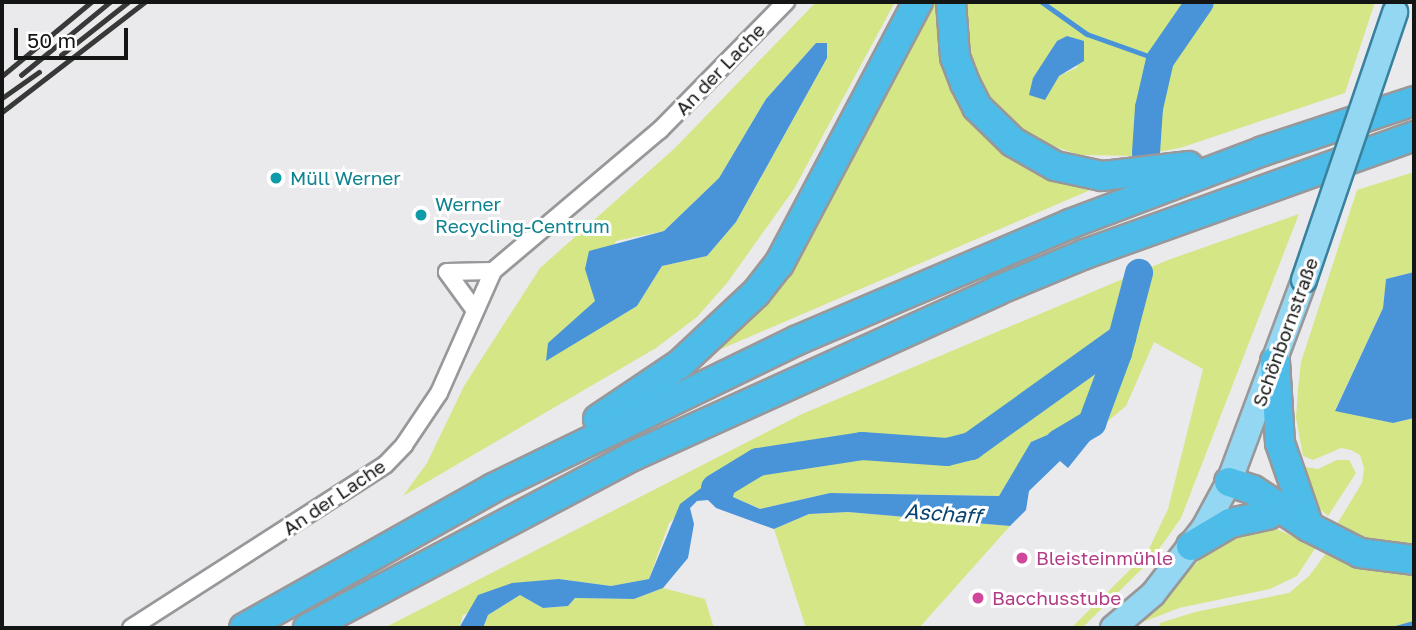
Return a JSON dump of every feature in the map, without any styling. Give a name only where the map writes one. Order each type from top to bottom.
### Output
[{"type":"highway","points":[[492,488],[680,364],[756,293],[779,264],[918,2]]},
{"type":"highway","points":[[951,2],[955,57],[976,107],[1013,142],[1044,161],[1102,176],[1165,171],[1263,151]]},
{"type":"highway","points":[[244,628],[492,488],[786,346],[982,259],[1263,151],[1414,101]]},
{"type":"highway","points":[[308,628],[633,456],[959,307],[1085,254],[1414,136]]},
{"type":"highway","points":[[1275,361],[1280,443],[1309,527]]},
{"type":"highway","points":[[1228,483],[1238,503],[1309,527]]},
{"type":"highway","points":[[1228,483],[1253,490],[1309,527],[1360,553],[1414,560]]},
{"type":"highway","points":[[1191,546],[1230,523],[1268,515]]},
{"type":"main road","name":"Schönbornstraße","points":[[1113,628],[1153,594],[1191,546],[1228,483],[1304,280],[1399,2]]},
{"type":"street","name":"An der Lache","points":[[131,628],[384,465],[422,421],[439,393],[493,271],[660,130],[786,2]]},
{"type":"street","points":[[474,309],[447,272],[493,271]]},
{"type":"green space","points":[[816,2],[895,2],[794,189],[727,283],[697,317],[656,348],[403,496],[427,463],[464,386],[540,268],[675,148]],"holes":[[[816,43],[827,58],[736,222],[707,256],[662,266],[637,306],[546,360],[595,301],[616,241],[664,231],[719,178],[766,99]]]},
{"type":"green space","points":[[928,2],[941,2],[955,88],[1102,185],[691,362],[720,340]]},
{"type":"green space","points":[[966,2],[1375,2],[1345,93],[1180,148],[1136,156],[1079,155],[1033,139],[1013,125],[989,100],[971,59],[963,15]],"holes":[[[1057,41],[1078,67],[1059,76],[1046,63]]]},
{"type":"green space","points":[[1414,172],[1414,272],[1386,279],[1383,308],[1335,410],[1393,423],[1414,418],[1414,544],[1387,544],[1363,539],[1337,524],[1362,483],[1364,468],[1360,455],[1341,448],[1313,460],[1303,456],[1296,418],[1298,389],[1301,362],[1357,190]]},
{"type":"green space","points":[[1299,214],[1181,518],[1152,559],[1082,628],[1071,628],[1147,553],[1168,509],[1203,369],[1154,342],[1126,406],[1100,428],[1081,420],[1032,442],[999,496],[830,493],[760,509],[733,497],[741,468],[717,476],[669,523],[649,579],[611,586],[559,579],[463,615],[459,628],[384,628],[802,414],[1168,260]]},
{"type":"green space","points":[[1337,460],[1349,460],[1356,473],[1328,516],[1308,499],[1299,466],[1318,469]]},
{"type":"green space","points":[[848,512],[1010,526],[919,628],[806,628],[774,529],[809,514]]},
{"type":"green space","points":[[1270,526],[1316,547],[1297,576],[1270,589],[1179,608],[1128,628],[1230,531]]},
{"type":"green space","points":[[1327,552],[1377,570],[1414,570],[1414,622],[1391,628],[1159,628],[1160,623],[1195,612],[1289,593],[1309,576]]},
{"type":"green space","points":[[663,588],[705,599],[714,628],[483,628],[488,615],[520,595],[543,608],[568,606],[575,598],[634,599]]},
{"type":"water","points":[[1067,36],[1084,41],[1084,61],[1059,76],[1045,100],[1029,95],[1033,78],[1057,41]]},
{"type":"water","points":[[816,43],[827,43],[827,58],[736,222],[707,256],[662,266],[637,306],[546,361],[548,343],[595,301],[585,269],[589,251],[664,231],[719,178],[766,99]]},
{"type":"water","points":[[1414,272],[1414,418],[1393,423],[1335,411],[1383,308],[1386,279]]},
{"type":"water","points":[[1082,420],[1100,428],[1068,468],[1060,461],[1029,491],[1026,510],[1010,526],[848,512],[809,514],[774,529],[716,508],[708,500],[697,501],[690,508],[694,524],[688,558],[663,588],[634,599],[575,598],[568,606],[543,608],[520,595],[488,615],[483,628],[459,628],[478,595],[512,583],[559,579],[611,586],[649,579],[680,504],[717,476],[741,468],[733,497],[760,509],[830,493],[999,496],[1031,442]]},
{"type":"waterway","points":[[1042,2],[1087,34],[1160,60]]},
{"type":"waterway","name":"Aschaff","points":[[1146,153],[1149,108],[1160,60],[1200,2]]},
{"type":"waterway","name":"Aschaff","points":[[1059,443],[1092,423],[1118,353],[1139,273]]},
{"type":"waterway","name":"Aschaff","points":[[715,488],[758,462],[862,446],[947,452],[971,446],[1122,338]]},
{"type":"waterway","points":[[1396,628],[1414,623]]},
{"type":"railway","points":[[2,76],[91,2]]},
{"type":"railway","points":[[21,75],[110,2]]},
{"type":"railway","points":[[61,55],[128,2]]},
{"type":"railway","points":[[2,112],[145,2]]},
{"type":"railway","points":[[2,98],[39,72]]},
{"type":"place","name":"Müll Werner","points":[[276,178]]},
{"type":"place","name":"Werner Recycling-Centrum","points":[[421,215]]},
{"type":"place","name":"Bleisteinmühle","points":[[1022,558]]},
{"type":"place","name":"Bacchusstube","points":[[978,598]]}]
